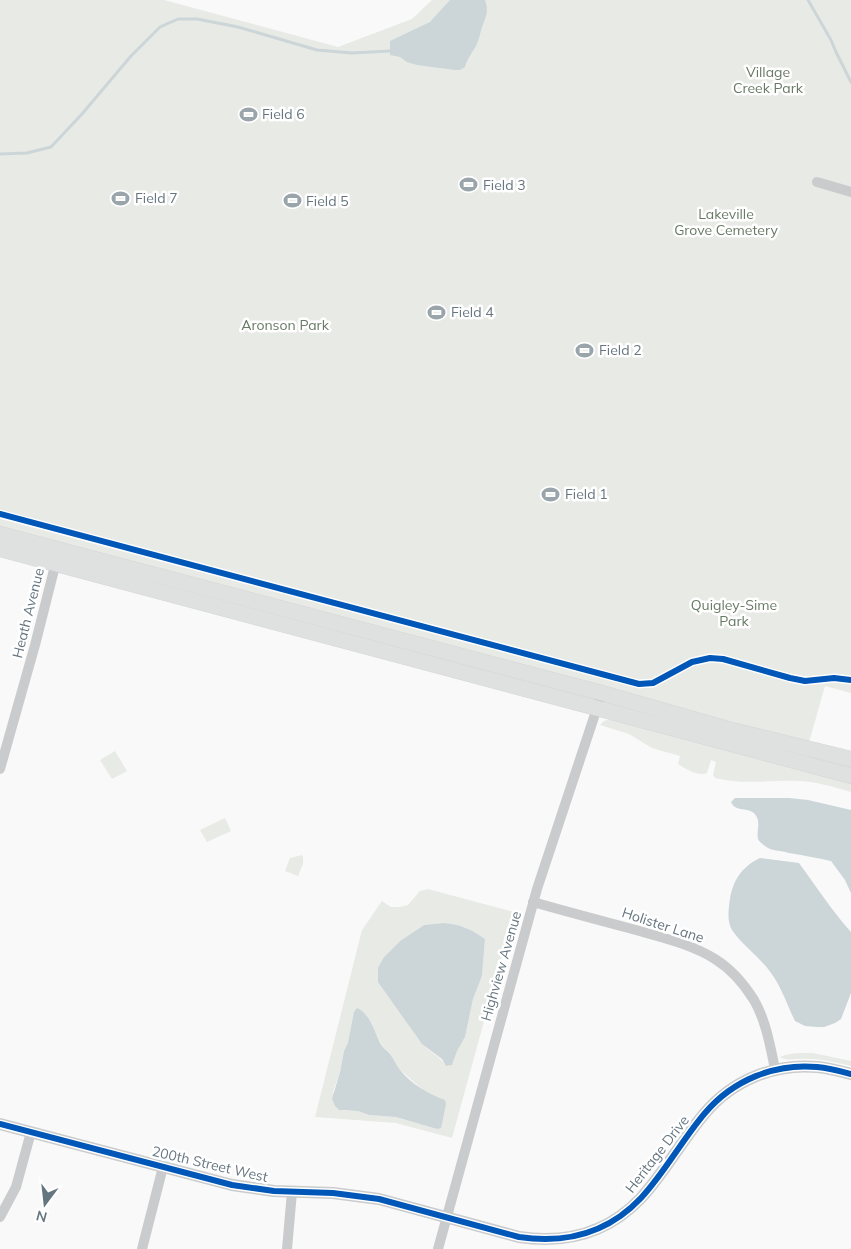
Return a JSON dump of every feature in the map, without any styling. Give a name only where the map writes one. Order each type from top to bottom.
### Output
[{"type":"main road","points":[[0,534],[57,557],[597,708],[851,776]]},
{"type":"main road","points":[[0,549],[57,557],[602,693],[728,729],[851,760]]},
{"type":"street","points":[[817,182],[851,192]]},
{"type":"street","name":"Heath Avenue","points":[[0,769],[35,645],[57,557]]},
{"type":"street","name":"Highview Avenue","points":[[438,1249],[533,902],[602,693]]},
{"type":"street","name":"Holister Lane","points":[[533,902],[660,937],[693,948],[722,964],[738,979],[756,1005],[766,1031],[775,1069]]},
{"type":"street","name":"Heritage Drive","points":[[447,1217],[519,1236],[539,1239],[562,1238],[584,1234],[602,1227],[623,1214],[646,1192],[699,1120],[719,1099],[740,1083],[775,1069],[795,1066],[828,1068],[851,1074]]},
{"type":"street","name":"200th Street West","points":[[0,1124],[239,1186],[260,1190],[363,1196],[447,1217]]},
{"type":"street","points":[[0,1218],[16,1187],[31,1132]]},
{"type":"street","points":[[142,1249],[163,1167]]},
{"type":"street","points":[[287,1249],[292,1192]]},
{"type":"green space","name":"Aronson Park","points":[[0,0],[164,0],[338,47],[412,19],[432,0],[851,0],[851,693],[825,686],[806,753],[851,765],[851,771],[787,754],[788,751],[0,541]]},
{"type":"green space","points":[[610,719],[851,782],[851,792],[804,781],[745,782],[715,778],[713,775],[716,762],[711,760],[707,773],[696,773],[678,764],[680,756],[652,748],[629,734],[600,725]]},
{"type":"green space","points":[[115,751],[127,771],[112,779],[100,760]]},
{"type":"green space","points":[[225,818],[231,831],[207,842],[200,830]]},
{"type":"green space","points":[[302,855],[303,864],[298,876],[285,871],[290,858]]},
{"type":"green space","points":[[428,889],[514,912],[452,1138],[396,1123],[315,1117],[362,930],[382,901],[391,907],[408,905],[420,891]],"holes":[[[443,923],[465,928],[485,939],[482,976],[473,999],[465,1037],[452,1065],[446,1066],[421,1042],[408,1023],[384,957],[400,941],[424,925]],[[366,1015],[383,1047],[389,1052],[400,1070],[434,1097],[445,1100],[437,1129],[396,1117],[369,1115],[358,1111],[343,1111],[333,1092],[340,1072],[344,1051]]]},
{"type":"green space","points":[[813,1053],[851,1061],[851,1066],[819,1060],[780,1057],[792,1054]]},
{"type":"shaded area","points":[[450,0],[485,0],[487,8],[478,41],[465,67],[455,70],[417,65],[407,62],[400,57],[390,55],[390,41],[430,22]]},
{"type":"shaded area","points":[[735,798],[789,798],[808,800],[851,810],[851,893],[845,880],[831,861],[772,850],[763,845],[758,839],[758,819],[751,811],[735,807],[731,802]]},
{"type":"shaded area","points":[[760,858],[799,863],[851,932],[851,993],[841,1019],[835,1023],[824,1027],[817,1027],[805,1026],[795,1021],[771,973],[732,930],[729,910],[734,884],[741,872]]},
{"type":"shaded area","points":[[443,923],[465,928],[485,939],[482,976],[473,999],[465,1037],[452,1065],[446,1066],[442,1059],[422,1044],[378,982],[378,968],[384,957],[400,941],[424,925]]},
{"type":"shaded area","points":[[357,1008],[369,1019],[382,1046],[390,1054],[404,1075],[421,1088],[445,1100],[446,1104],[441,1128],[437,1129],[396,1117],[339,1110],[335,1106],[332,1099],[344,1051],[348,1043],[354,1012]]},
{"type":"waterway","points":[[808,0],[831,40],[851,82]]},
{"type":"waterway","points":[[0,154],[27,153],[51,147],[131,56],[160,27],[178,19],[197,19],[238,27],[317,50],[352,53],[390,51]]},
{"type":"cycle path","points":[[0,514],[639,684],[653,683],[692,662],[710,658],[723,659],[805,681],[834,678],[851,680]]},
{"type":"cycle path","points":[[0,1124],[232,1185],[274,1191],[333,1193],[379,1199],[519,1237],[553,1239],[570,1237],[600,1228],[628,1210],[650,1188],[705,1113],[728,1091],[742,1083],[770,1071],[801,1066],[826,1068],[851,1074]]},
{"type":"place","name":"Field 6","points":[[248,114]]},
{"type":"place","name":"Field 3","points":[[469,185]]},
{"type":"place","name":"Field 7","points":[[121,198]]},
{"type":"place","name":"Field 5","points":[[292,201]]},
{"type":"place","name":"Field 4","points":[[437,312]]},
{"type":"place","name":"Field 2","points":[[585,350]]},
{"type":"place","name":"Field 1","points":[[551,494]]},
{"type":"park label","name":"Village Creek Park","points":[[768,80]]},
{"type":"park label","name":"Lakeville Grove Cemetery","points":[[726,222]]},
{"type":"park label","name":"Quigley-Sime Park","points":[[734,614]]}]
